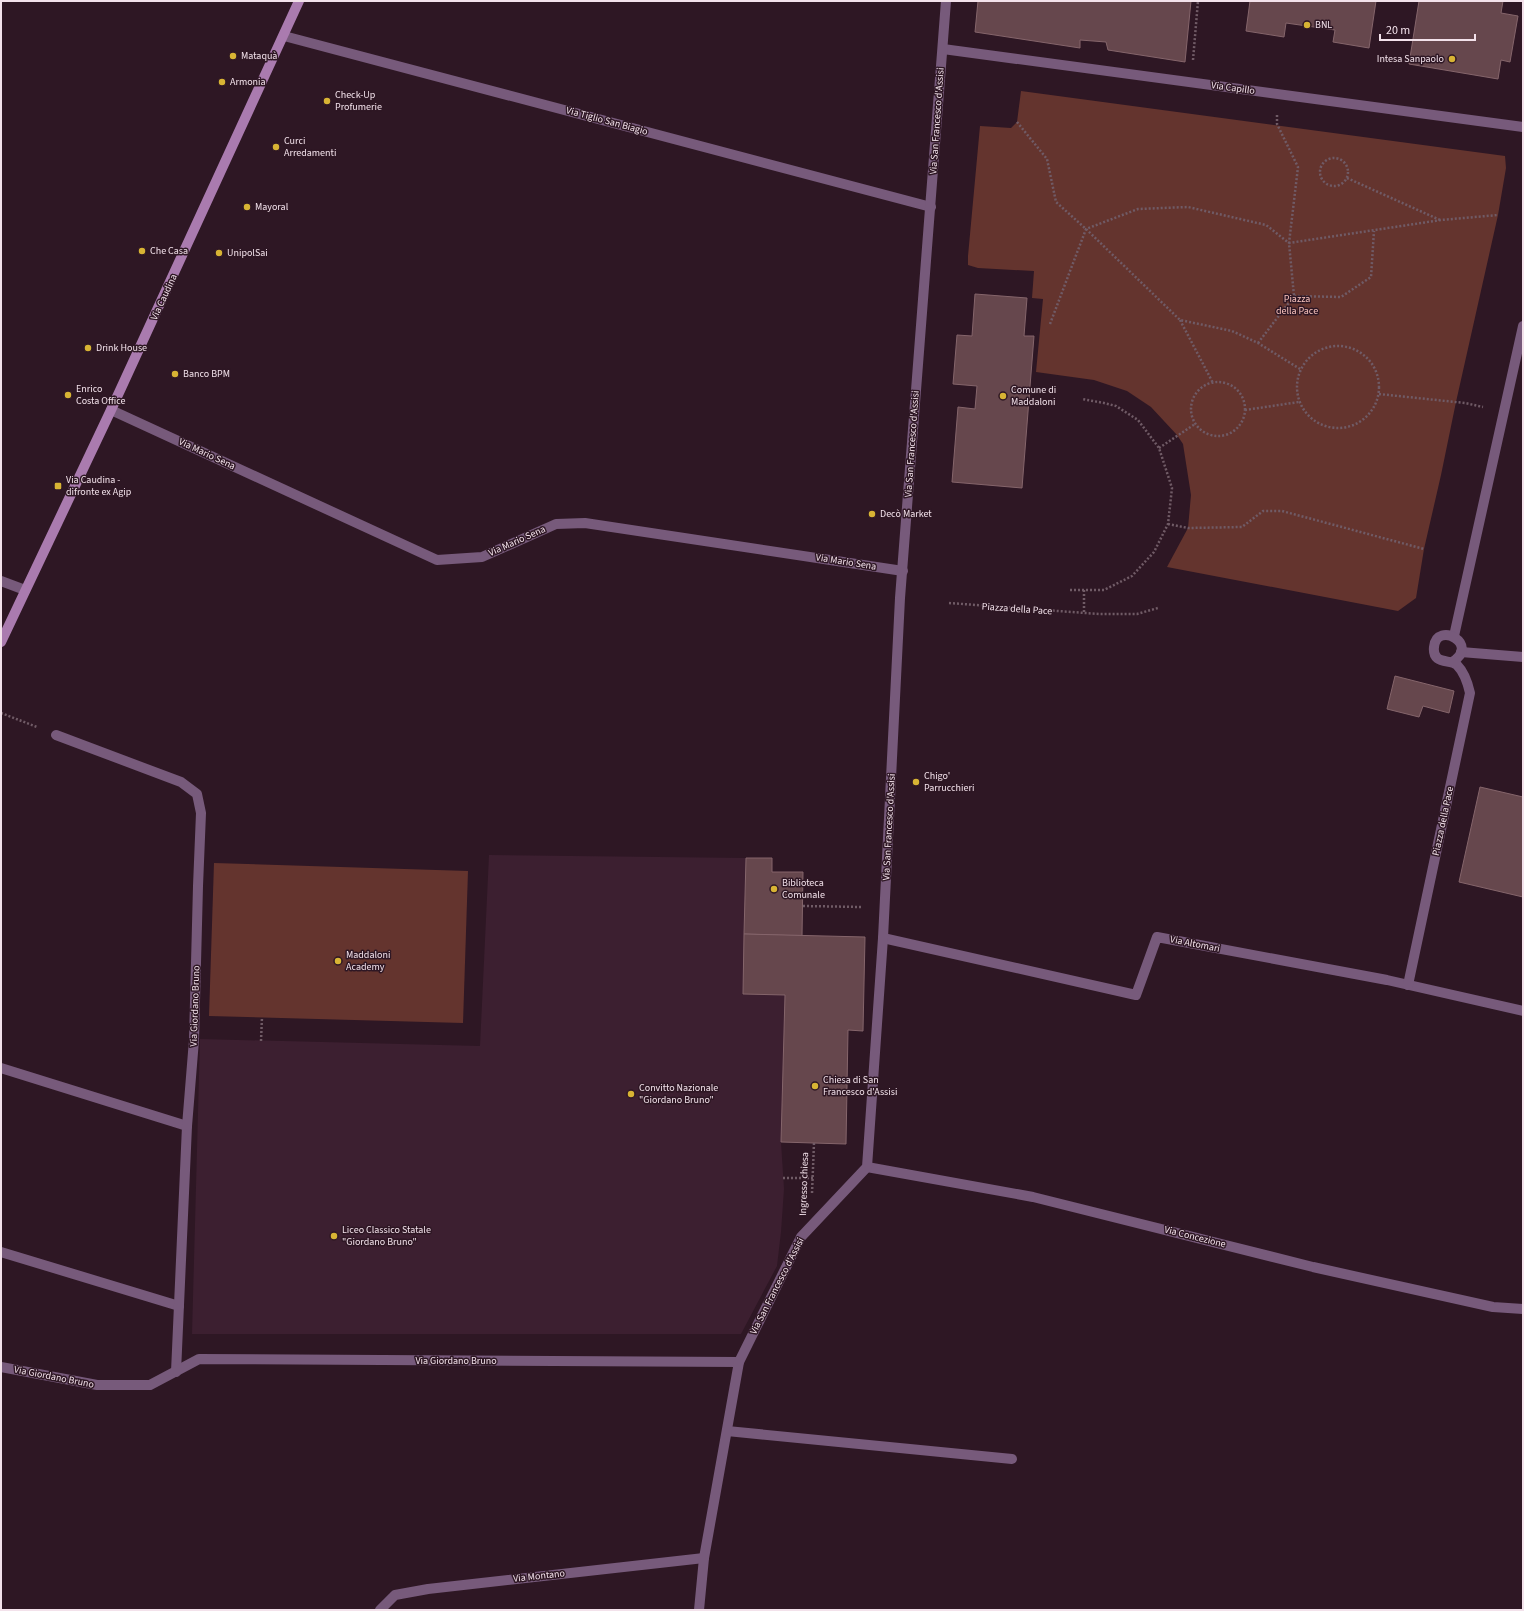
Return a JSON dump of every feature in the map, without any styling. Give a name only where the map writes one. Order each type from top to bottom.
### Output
[{"type":"main road","name":"Via Caudina","points":[[1,642],[111,410],[299,1]]},
{"type":"street","name":"Via San Francesco d'Assisi","points":[[699,1610],[704,1558],[739,1362],[801,1237],[867,1167],[885,907],[903,571],[946,1]]},
{"type":"street","name":"Via Tiglio San Biagio","points":[[284,36],[931,207]]},
{"type":"street","name":"Via Capillo","points":[[943,49],[1523,127]]},
{"type":"street","points":[[1452,662],[1461,652],[1460,643],[1454,636],[1523,326]]},
{"type":"street","name":"Via Mario Sena","points":[[111,410],[437,560],[482,557],[556,524],[585,523],[903,571]]},
{"type":"street","points":[[1,581],[25,590]]},
{"type":"street","name":"Piazza della Pace","points":[[1408,985],[1470,693],[1463,674],[1458,666],[1452,662],[1443,662],[1436,656],[1434,647],[1438,639],[1442,636],[1454,636]]},
{"type":"street","points":[[1461,652],[1523,657]]},
{"type":"street","name":"Via Giordano Bruno","points":[[56,735],[181,782],[197,794],[201,813],[194,1040],[187,1126],[176,1372]]},
{"type":"street","name":"Via Altomari","points":[[883,938],[1136,995],[1157,937],[1408,985],[1523,1011]]},
{"type":"street","points":[[1,1068],[187,1126]]},
{"type":"street","name":"Via Concezione","points":[[867,1167],[1033,1196],[1313,1267],[1493,1307],[1523,1309]]},
{"type":"street","points":[[1,1252],[179,1306]]},
{"type":"street","name":"Via Giordano Bruno","points":[[1,1367],[97,1385],[150,1385],[199,1359],[739,1362]]},
{"type":"street","points":[[727,1431],[1012,1459]]},
{"type":"street","name":"Via Montano","points":[[380,1610],[395,1595],[428,1589],[704,1558]]},
{"type":"path","points":[[1191,82],[1198,1]]},
{"type":"path","points":[[1017,122],[1047,159],[1056,202],[1180,320],[1213,383]]},
{"type":"path","points":[[1258,343],[1294,296],[1289,243],[1298,168],[1277,124]]},
{"type":"path","points":[[1332,158],[1342,161],[1347,168],[1347,178],[1342,184],[1329,186],[1320,176],[1324,163],[1332,158]]},
{"type":"path","points":[[1347,178],[1441,220]]},
{"type":"path","points":[[1050,324],[1086,229],[1138,209],[1188,207],[1266,225],[1289,243],[1441,220],[1498,215]]},
{"type":"path","points":[[1294,296],[1341,297],[1371,277],[1374,230]]},
{"type":"path","points":[[1180,320],[1232,331],[1258,343],[1300,369]]},
{"type":"path","points":[[1331,346],[1344,346],[1356,350],[1367,358],[1375,368],[1379,381],[1379,394],[1375,407],[1367,418],[1355,425],[1343,429],[1329,428],[1316,423],[1306,414],[1299,402],[1297,380],[1300,369],[1308,358],[1319,350],[1331,346]]},
{"type":"path","points":[[1220,382],[1235,388],[1240,394],[1245,410],[1244,418],[1239,426],[1233,432],[1225,435],[1208,435],[1195,424],[1192,416],[1191,407],[1193,399],[1204,386],[1213,383],[1220,382]]},
{"type":"path","points":[[1379,394],[1465,404],[1504,411]]},
{"type":"path","points":[[1070,590],[1104,590],[1132,576],[1154,552],[1168,524],[1172,488],[1158,448],[1138,420],[1116,406],[1082,399]]},
{"type":"path","points":[[1245,410],[1299,402]]},
{"type":"path","points":[[1158,448],[1195,424]]},
{"type":"path","points":[[1168,524],[1188,528],[1242,527],[1263,511],[1282,511],[1424,549]]},
{"type":"path","points":[[1084,590],[1084,614]]},
{"type":"path","name":"Piazza della Pace","points":[[949,603],[1084,614],[1137,614],[1158,608]]},
{"type":"path","points":[[1,713],[56,735]]},
{"type":"path","points":[[803,906],[885,907]]},
{"type":"path","points":[[261,1041],[262,1017]]},
{"type":"path","name":"Ingresso chiesa","points":[[811,1226],[814,1143]]},
{"type":"path","points":[[783,1178],[813,1178]]},
{"type":"shaded area","name":"Convitto Nazionale \"Giordano Bruno\"","points":[[489,855],[746,858],[743,994],[785,995],[781,1142],[784,1189],[777,1266],[741,1334],[192,1334],[200,1039],[480,1046]]},
{"type":"green space","name":"Piazza della Pace","points":[[1021,91],[1505,156],[1506,168],[1498,215],[1424,549],[1416,598],[1398,611],[1167,567],[1188,528],[1191,495],[1183,444],[1177,435],[1151,407],[1127,391],[1094,380],[1036,372],[1043,299],[1032,298],[1034,271],[978,268],[968,265],[980,126],[1011,128],[1017,122]]},
{"type":"green space","name":"Maddaloni Academy","points":[[214,863],[468,871],[463,1023],[209,1016]]},
{"type":"building","points":[[978,1],[1191,1],[1185,62],[1108,50],[1106,42],[1080,40],[1080,48],[975,32]]},
{"type":"building","points":[[1250,1],[1376,1],[1369,48],[1333,42],[1335,30],[1286,23],[1284,37],[1246,31]]},
{"type":"building","points":[[1419,1],[1503,1],[1501,13],[1518,16],[1510,62],[1501,60],[1498,79],[1409,64]]},
{"type":"building","name":"Comune di Maddaloni","points":[[975,294],[1027,298],[1024,336],[1034,336],[1022,488],[952,482],[958,407],[975,409],[977,386],[953,384],[957,335],[972,336]]},
{"type":"building","points":[[1395,676],[1454,691],[1449,713],[1423,706],[1419,717],[1387,709]]},
{"type":"building","points":[[1480,787],[1523,797],[1523,897],[1459,882]]},
{"type":"building","name":"Biblioteca Comunale","points":[[746,858],[772,858],[772,872],[803,872],[802,936],[744,934]]},
{"type":"building","name":"Chiesa di San Francesco d'Assisi","points":[[744,934],[865,937],[863,1031],[848,1030],[846,1144],[781,1142],[785,995],[743,994]]},
{"type":"place","name":"BNL","points":[[1307,25]]},
{"type":"place","name":"Mataquà","points":[[233,56]]},
{"type":"place","name":"Intesa Sanpaolo","points":[[1452,59]]},
{"type":"place","name":"Armonia","points":[[222,82]]},
{"type":"place","name":"Check-Up Profumerie","points":[[327,101]]},
{"type":"place","name":"Curci Arredamenti","points":[[276,147]]},
{"type":"place","name":"Mayoral","points":[[247,207]]},
{"type":"place","name":"Che Casa","points":[[142,251]]},
{"type":"place","name":"UnipolSai","points":[[219,253]]},
{"type":"place","name":"Drink House","points":[[88,348]]},
{"type":"place","name":"Banco BPM","points":[[175,374]]},
{"type":"place","name":"Enrico Costa Office","points":[[68,395]]},
{"type":"place","name":"Comune di Maddaloni","points":[[1003,396]]},
{"type":"place","name":"Via Caudina - difronte ex Agip","points":[[58,486]]},
{"type":"place","name":"Decò Market","points":[[872,514]]},
{"type":"place","name":"Chigo' Parrucchieri","points":[[916,782]]},
{"type":"place","name":"Biblioteca Comunale","points":[[774,889]]},
{"type":"place","name":"Maddaloni Academy","points":[[338,961]]},
{"type":"place","name":"Chiesa di San Francesco d'Assisi","points":[[815,1086]]},
{"type":"place","name":"Convitto Nazionale \"Giordano Bruno\"","points":[[631,1094]]},
{"type":"place","name":"Liceo Classico Statale \"Giordano Bruno\"","points":[[334,1236]]}]
